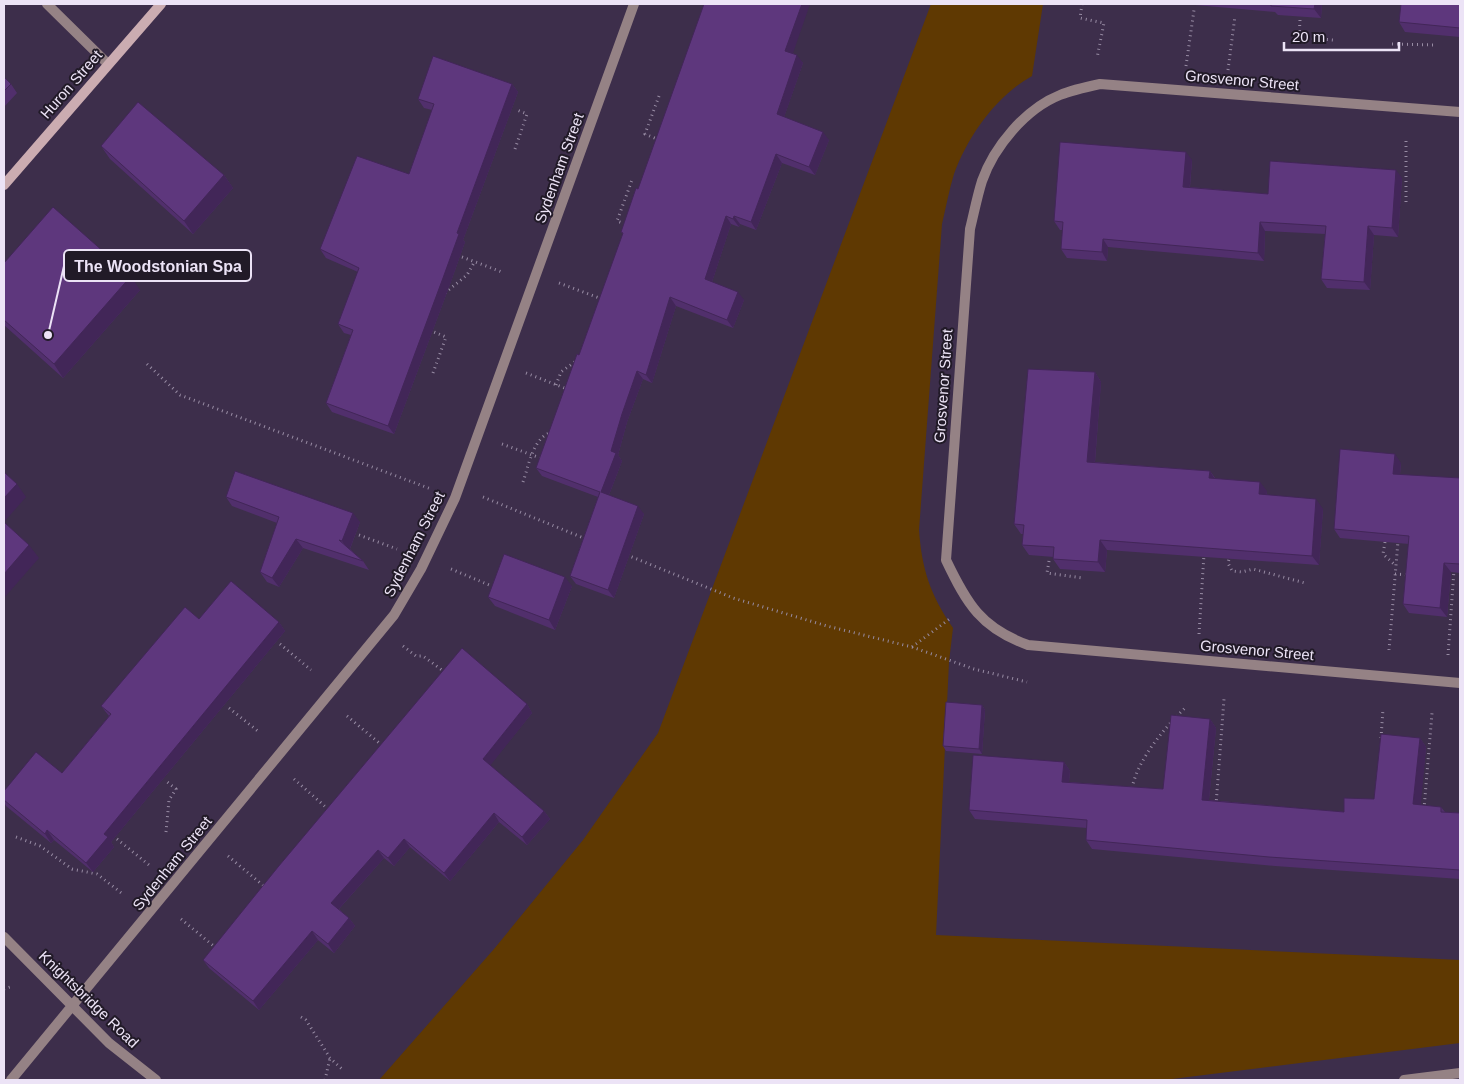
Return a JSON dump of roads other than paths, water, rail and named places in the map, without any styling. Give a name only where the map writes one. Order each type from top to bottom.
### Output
[{"type":"main road","name":"Huron Street","points":[[4,185],[161,4]]},
{"type":"street","points":[[47,4],[108,64]]},
{"type":"street","name":"Sydenham Street","points":[[11,1080],[394,615],[421,569],[457,493],[634,4]]},
{"type":"street","name":"Grosvenor Street","points":[[1460,112],[1100,84],[1058,96],[1034,112],[1013,130],[994,154],[982,180],[970,229],[946,560],[964,598],[970,605],[988,623],[1008,638],[1028,645],[1460,683]]},
{"type":"street","name":"Knightsbridge Road","points":[[4,937],[74,1005],[109,1043],[156,1080]]},
{"type":"street","points":[[1404,1080],[1460,1073]]},
{"type":"place","name":"The Woodstonian Spa","points":[[48,335]]}]
